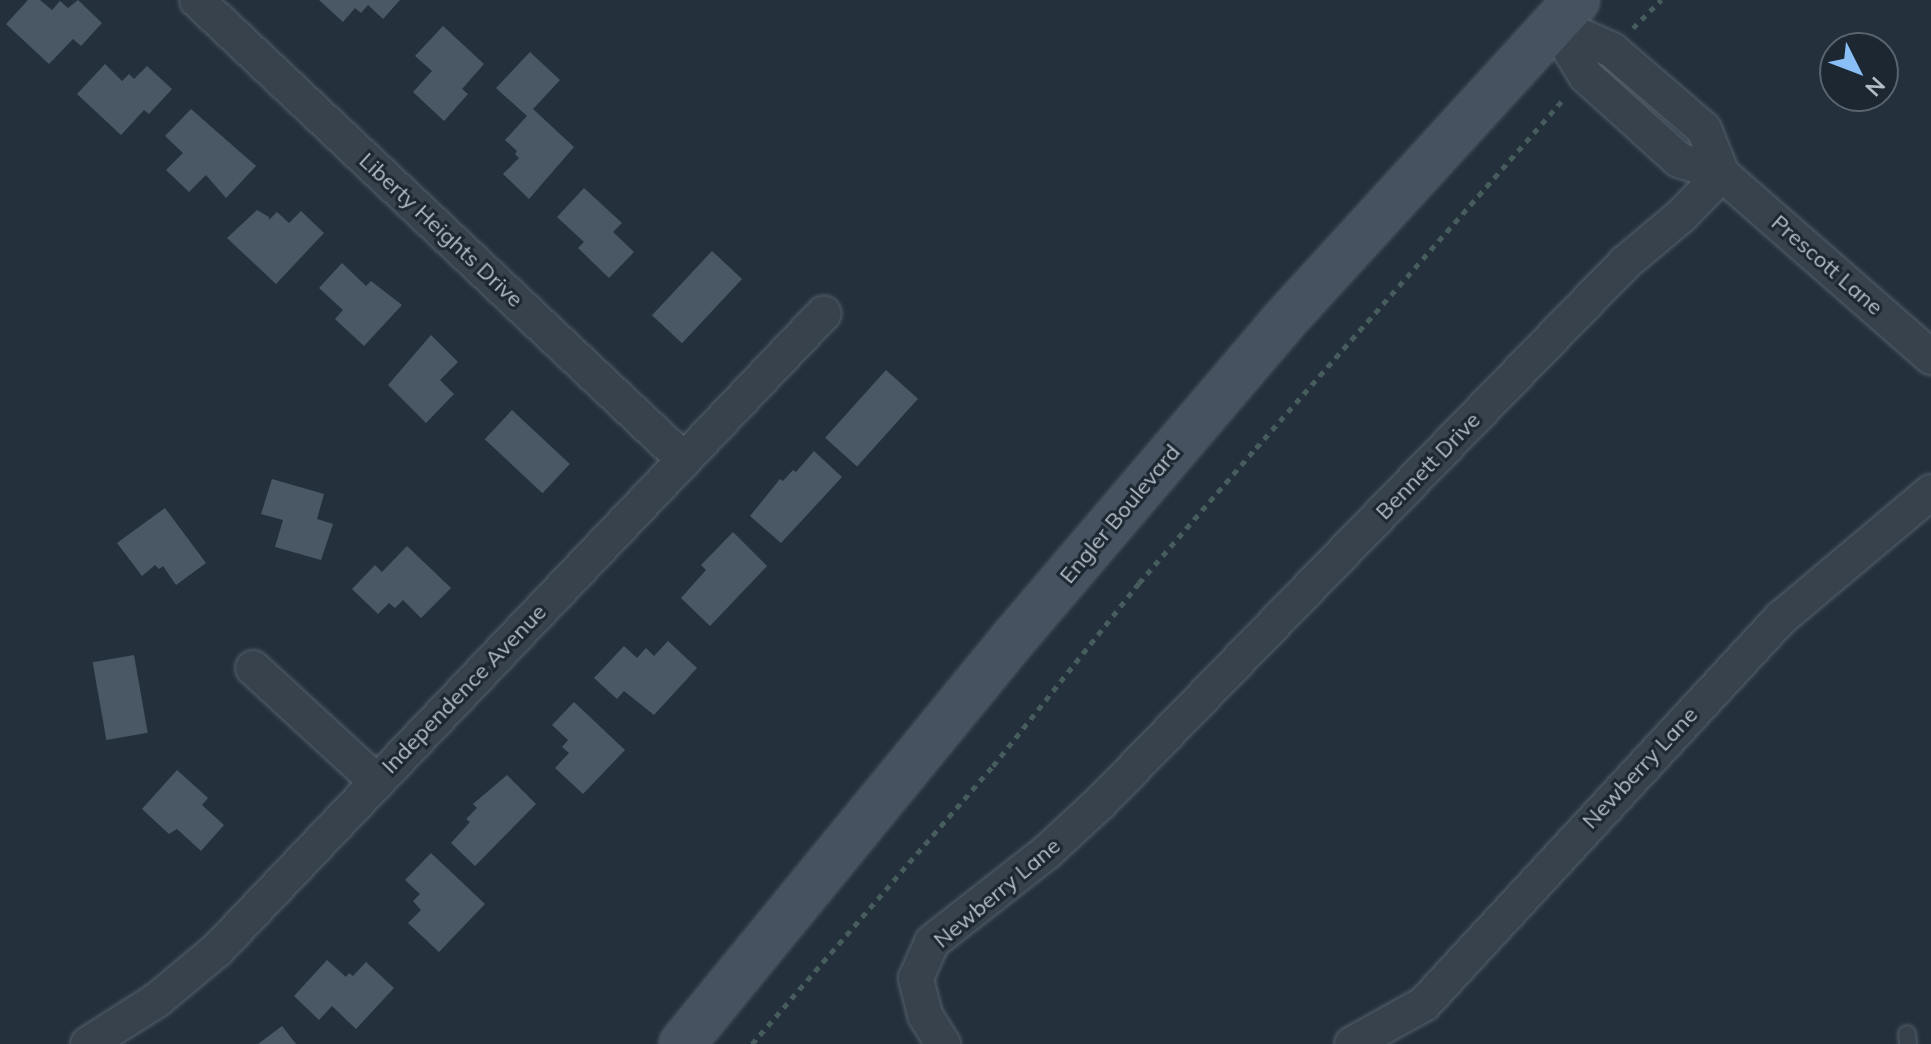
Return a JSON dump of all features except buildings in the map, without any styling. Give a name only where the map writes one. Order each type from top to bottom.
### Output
[{"type":"main road","name":"Engler Boulevard","points":[[682,1044],[1014,638],[1260,349],[1566,12]]},
{"type":"street","name":"Liberty Heights Drive","points":[[197,0],[684,460]]},
{"type":"street","name":"Prescott Lane","points":[[1566,12],[1704,129],[1722,174]]},
{"type":"street","name":"Prescott Lane","points":[[1566,12],[1586,76],[1679,160],[1722,174],[1931,357]]},
{"type":"street","name":"Bennett Drive","points":[[1139,764],[1625,263],[1681,216],[1722,174]]},
{"type":"street","name":"Independence Avenue","points":[[88,1044],[157,1000],[218,949],[824,313]]},
{"type":"street","name":"Newberry Lane","points":[[1352,1044],[1424,1004],[1781,618],[1931,492]]},
{"type":"street","points":[[253,668],[376,781]]},
{"type":"street","name":"Newberry Lane","points":[[943,1044],[925,1015],[916,978],[932,942],[1048,851],[1139,764]]},
{"type":"path","points":[[1612,50],[1661,0]]},
{"type":"path","points":[[752,1044],[993,766],[1139,583],[1472,198],[1586,76]]}]
